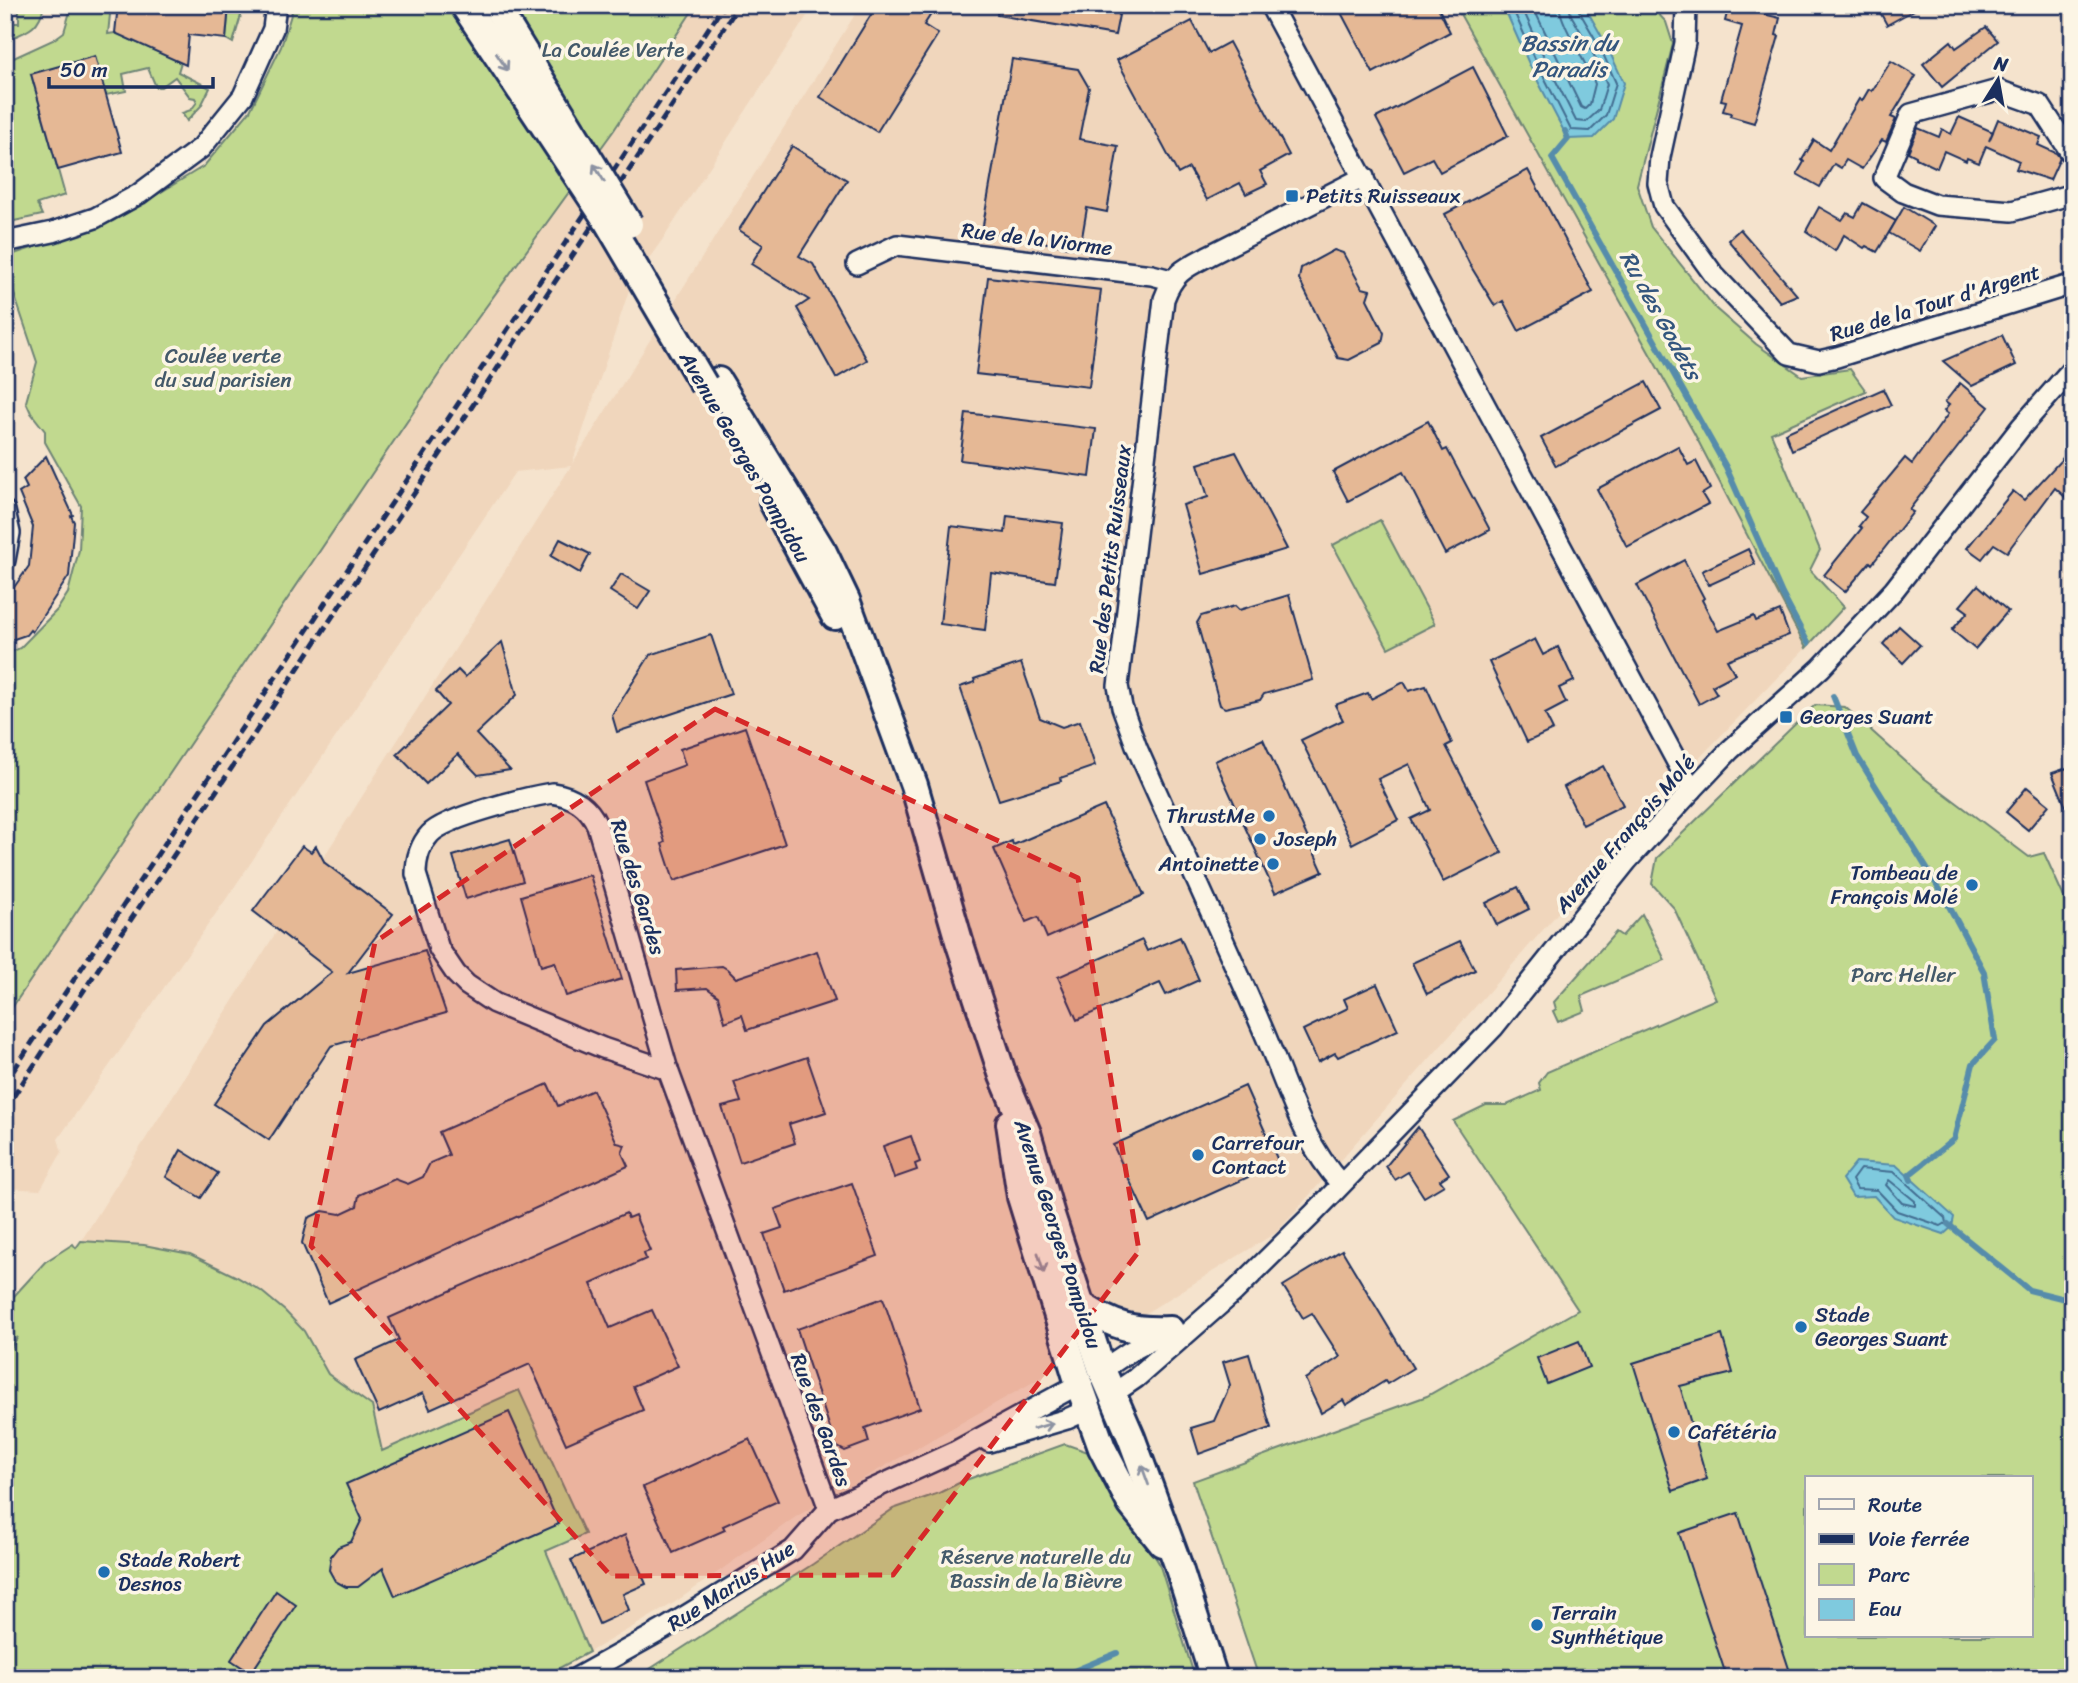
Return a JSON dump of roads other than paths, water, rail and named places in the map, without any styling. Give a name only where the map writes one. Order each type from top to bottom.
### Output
[{"type":"main road","name":"Avenue Georges Pompidou","points":[[464,5],[823,552],[846,600],[914,785],[959,941],[1003,1076],[1027,1133],[1051,1215],[1108,1382],[1177,1562],[1214,1678]]},
{"type":"main road","name":"Avenue Georges Pompidou","points":[[495,5],[619,206],[711,383]]},
{"type":"main road","name":"Avenue Georges Pompidou","points":[[1003,1076],[1021,1197],[1079,1384],[1102,1448],[1131,1504],[1177,1562]]},
{"type":"main road","points":[[1082,1306],[1107,1322],[1132,1328],[1170,1331]]},
{"type":"main road","points":[[1079,1384],[1108,1382]]},
{"type":"main road","name":"Rue Marius Hue","points":[[1089,1409],[1108,1382]]},
{"type":"street","points":[[5,242],[52,232],[95,218],[139,194],[201,148],[243,96],[273,29],[276,5]]},
{"type":"street","points":[[1270,5],[1692,790]]},
{"type":"street","name":"Rue de la Tour d'Argent","points":[[1686,5],[1685,43],[1660,157],[1658,183],[1664,206],[1714,275],[1789,354],[1819,361],[1837,358],[2069,288]]},
{"type":"street","points":[[2073,156],[2040,105],[1998,90],[1911,114],[1884,178],[1903,192],[1937,205],[2012,211],[2073,194]]},
{"type":"street","points":[[1171,280],[1210,255],[1364,177]]},
{"type":"street","name":"Rue de la Viorme","points":[[857,264],[898,245],[1152,275],[1171,280]]},
{"type":"street","name":"Rue des Petits Ruisseaux","points":[[1171,280],[1164,299],[1118,687],[1122,707],[1137,748],[1307,1135],[1341,1184]]},
{"type":"street","name":"Avenue François Molé","points":[[1108,1382],[1136,1378],[1200,1319],[1234,1292],[1493,1028],[1627,861],[1692,790],[1730,750],[1821,668],[1894,590],[2021,427],[2073,368]]},
{"type":"street","points":[[5,511],[10,533],[5,560]]},
{"type":"street","name":"Rue des Gardes","points":[[668,1070],[603,1048],[495,1003],[467,985],[446,962],[439,949],[416,874],[419,852],[431,833],[449,821],[552,793],[572,797],[588,809],[597,825],[668,1070],[829,1509]]},
{"type":"street","name":"Avenue François Molé","points":[[1108,1382],[1129,1352],[1200,1319]]},
{"type":"street","name":"Rue Marius Hue","points":[[576,1678],[664,1629],[793,1550],[829,1509],[954,1452],[1079,1384]]},
{"type":"street","name":"Rue Marius Hue","points":[[954,1452],[1067,1419],[1089,1409]]},
{"type":"water","name":"Bassin du Paradis","points":[[1503,5],[1584,5],[1624,83],[1613,119],[1594,138],[1568,139],[1530,66]]},
{"type":"water","points":[[1856,1162],[1896,1165],[1954,1217],[1952,1227],[1944,1234],[1893,1217],[1874,1196],[1853,1197],[1842,1179]]},
{"type":"waterway","name":"Ru des Godets","points":[[1565,131],[1568,139],[1552,158],[1726,467],[1782,594],[1808,643]]},
{"type":"waterway","name":"Ru des Godets","points":[[1833,696],[1857,756],[1942,893],[1984,972],[1995,1040],[1973,1064],[1954,1139],[1909,1175],[1911,1180]]},
{"type":"waterway","name":"Ru des Godets","points":[[1948,1224],[2029,1290],[2073,1301]]},
{"type":"waterway","points":[[1057,1678],[1117,1653]]},
{"type":"railway","points":[[5,1083],[724,5]]},
{"type":"railway","points":[[5,1109],[739,5]]},
{"type":"place","name":"Petits Ruisseaux","points":[[1292,196]]},
{"type":"place","name":"Georges Suant","points":[[1786,717]]},
{"type":"place","name":"ThrustMe","points":[[1269,816]]},
{"type":"place","name":"Joseph","points":[[1260,839]]},
{"type":"place","name":"Antoinette","points":[[1273,864]]},
{"type":"place","name":"Tombeau de François Molé","points":[[1972,885]]},
{"type":"place","name":"Carrefour Contact","points":[[1198,1155]]},
{"type":"place","name":"Stade Georges Suant","points":[[1801,1327]]},
{"type":"place","name":"Cafétéria","points":[[1674,1432]]},
{"type":"place","name":"Stade Robert Desnos","points":[[104,1572]]},
{"type":"place","name":"Terrain Synthétique","points":[[1537,1625]]},
{"type":"park label","name":"La Coulée Verte","points":[[613,50]]},
{"type":"park label","name":"Coulée verte du sud parisien","points":[[223,368]]},
{"type":"park label","name":"Parc Heller","points":[[1903,975]]},
{"type":"park label","name":"Réserve naturelle du Bassin de la Bièvre","points":[[1036,1569]]}]
